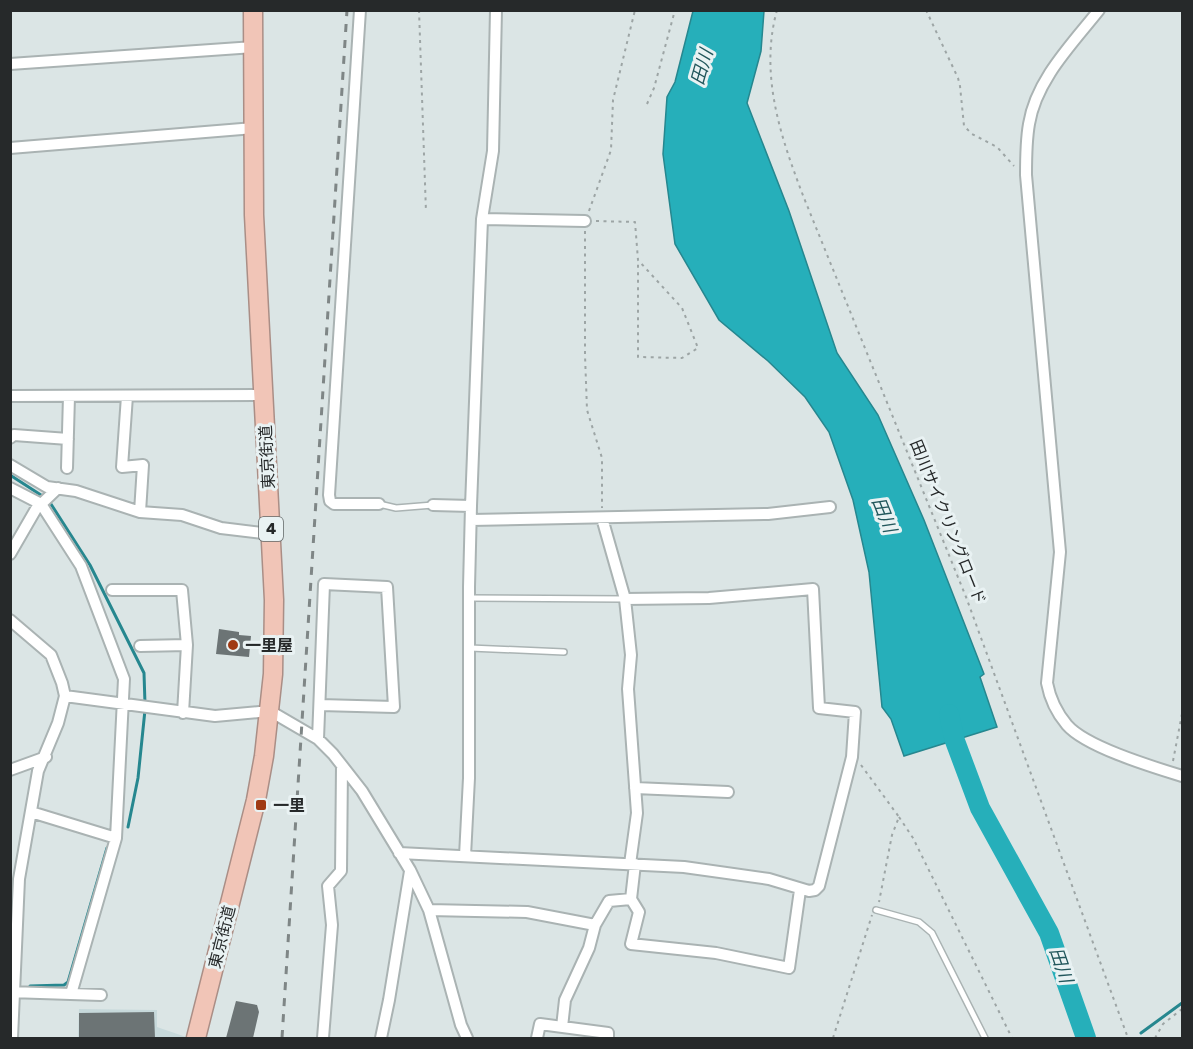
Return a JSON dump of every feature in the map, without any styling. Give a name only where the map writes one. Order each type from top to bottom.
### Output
[{"type":"highway","name":"東京街道","points":[[196,1038],[256,800],[270,711],[274,600],[255,225],[253,10]]},
{"type":"street","points":[[360,10],[329,495],[330,501],[334,504],[379,504]]},
{"type":"street","points":[[465,856],[469,778],[471,506],[482,219],[493,151],[496,10]]},
{"type":"street","points":[[1099,10],[1060,59],[1040,90],[1029,123],[1026,176],[1060,552],[1047,682],[1050,699],[1068,726],[1079,735],[1102,747],[1182,776]]},
{"type":"street","points":[[10,64],[254,47]]},
{"type":"street","points":[[10,148],[254,128]]},
{"type":"street","points":[[482,219],[585,221]]},
{"type":"street","points":[[10,396],[264,395]]},
{"type":"street","points":[[67,468],[69,396]]},
{"type":"street","points":[[127,396],[122,467],[142,465],[140,512]]},
{"type":"street","points":[[10,438],[14,435],[68,439]]},
{"type":"street","points":[[10,465],[56,490],[76,491],[140,512],[183,515],[221,528],[271,534]]},
{"type":"street","points":[[10,488],[42,503],[81,566],[124,679],[116,838],[71,994]]},
{"type":"street","points":[[10,554],[36,509],[56,490]]},
{"type":"street","points":[[433,505],[471,506]]},
{"type":"street","points":[[471,520],[768,514],[830,507]]},
{"type":"street","points":[[602,518],[625,599],[632,655],[628,689],[637,813],[631,899],[639,912],[631,944],[716,953],[789,968],[800,890]]},
{"type":"street","points":[[318,739],[324,584],[387,587],[394,707],[320,705]]},
{"type":"street","points":[[399,853],[684,867],[769,879],[800,890],[815,890],[819,886],[852,757],[855,712],[819,708],[813,589],[709,598],[625,599]]},
{"type":"street","points":[[112,590],[182,590],[187,645],[183,713]]},
{"type":"street","points":[[10,620],[51,655],[65,696],[46,757],[38,771],[19,879],[12,992],[12,1038]]},
{"type":"street","points":[[140,646],[187,645]]},
{"type":"street","points":[[65,696],[215,716],[270,711],[318,739],[362,791],[410,870],[429,910],[461,1025],[467,1038]]},
{"type":"street","points":[[10,770],[46,757]]},
{"type":"street","points":[[323,1038],[332,925],[328,886],[341,871],[342,766]]},
{"type":"street","points":[[635,788],[728,792]]},
{"type":"street","points":[[31,813],[116,838]]},
{"type":"street","points":[[381,1038],[410,870]]},
{"type":"street","points":[[562,1026],[565,1000],[609,901],[631,899]]},
{"type":"street","points":[[429,910],[527,912],[596,926]]},
{"type":"street","points":[[12,992],[101,995]]},
{"type":"street","points":[[537,1038],[540,1024],[608,1033],[608,1038]]},
{"type":"lane","points":[[379,504],[396,507],[433,505]]},
{"type":"lane","points":[[470,598],[625,599]]},
{"type":"lane","points":[[470,648],[564,651]]},
{"type":"lane","points":[[876,910],[919,922],[932,933],[985,1038]]},
{"type":"path","points":[[419,10],[426,212]]},
{"type":"path","points":[[602,518],[602,458],[587,410],[585,221],[611,150],[613,100],[635,10]]},
{"type":"path","points":[[647,104],[654,88],[675,10]]},
{"type":"path","name":"田川サイクリングロード","points":[[777,10],[769,59],[771,83],[781,134],[804,198],[966,597],[1128,1038]]},
{"type":"path","points":[[926,10],[958,78],[964,126],[972,134],[997,147],[1017,170],[1026,176]]},
{"type":"path","points":[[585,221],[635,222],[638,260],[638,357],[682,358],[698,348],[682,308],[638,260]]},
{"type":"path","points":[[1171,773],[1182,714]]},
{"type":"path","points":[[852,757],[862,766],[913,838],[1012,1038]]},
{"type":"path","points":[[833,1038],[872,915],[880,898],[892,835],[899,817]]},
{"type":"path","points":[[1155,1038],[1163,1024],[1182,1009]]},
{"type":"shaded area","points":[[79,1009],[157,1010],[157,1027],[189,1038],[78,1038]]},
{"type":"water","points":[[693,11],[764,11],[761,51],[747,103],[789,211],[837,353],[878,415],[924,520],[984,674],[980,677],[997,727],[904,756],[891,719],[882,707],[869,572],[853,500],[829,432],[805,397],[768,361],[719,320],[675,244],[663,154],[667,97],[675,82]]},
{"type":"building","name":"一里屋","points":[[219,629],[251,636],[249,657],[216,654]]},
{"type":"building","points":[[236,1001],[257,1005],[259,1012],[253,1038],[226,1038]]},
{"type":"building","points":[[154,1012],[155,1038],[79,1038],[79,1013]]},
{"type":"waterway","points":[[10,475],[44,497]]},
{"type":"waterway","points":[[49,501],[90,565],[144,673],[145,704]]},
{"type":"waterway","points":[[128,827],[138,778],[145,710]]},
{"type":"waterway","name":"田川","points":[[949,714],[955,741],[980,808],[1049,933],[1086,1038]]},
{"type":"waterway","points":[[30,986],[64,985],[68,982],[107,848]]},
{"type":"waterway","points":[[1141,1033],[1182,1003]]},
{"type":"railway","points":[[282,1038],[347,10]]},
{"type":"place","name":"一里屋","points":[[233,645]]},
{"type":"place","name":"一里","points":[[261,805]]}]
